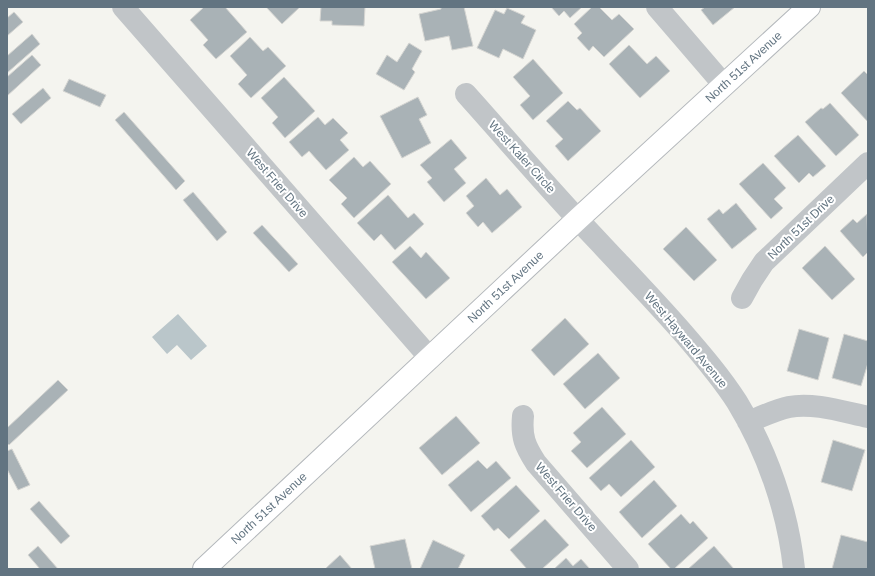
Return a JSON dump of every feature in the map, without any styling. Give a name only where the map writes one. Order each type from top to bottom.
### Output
[{"type":"main road","name":"North 51st Avenue","points":[[204,569],[578,219],[809,7]]},
{"type":"street","name":"West Frier Drive","points":[[123,7],[430,358]]},
{"type":"street","points":[[657,7],[724,85]]},
{"type":"street","name":"West Kaler Circle","points":[[466,94],[578,219]]},
{"type":"street","name":"North 51st Drive","points":[[742,298],[764,262],[866,170]]},
{"type":"street","name":"West Hayward Avenue","points":[[578,219],[706,359],[736,402],[748,422],[772,475],[790,538],[794,569]]},
{"type":"street","points":[[748,422],[790,407],[808,406],[827,408],[868,417]]},
{"type":"street","name":"West Frier Drive","points":[[523,416],[522,428],[524,440],[536,463],[628,569]]},
{"type":"shaded area","points":[[178,314],[207,346],[191,360],[177,345],[167,354],[152,337]]},
{"type":"building","points":[[204,7],[225,7],[247,32],[216,59],[203,45],[208,40],[190,20]]},
{"type":"building","points":[[266,7],[300,7],[282,24]]},
{"type":"building","points":[[321,7],[365,7],[364,26],[332,25],[332,21],[320,21]]},
{"type":"building","points":[[441,7],[464,7],[473,46],[452,50],[449,36],[425,41],[419,14],[441,9]]},
{"type":"building","points":[[551,7],[582,7],[570,18],[564,11],[559,16]]},
{"type":"building","points":[[592,7],[599,7],[612,20],[619,14],[634,29],[604,57],[593,46],[589,51],[577,38],[582,33],[574,24]]},
{"type":"building","points":[[705,7],[735,7],[713,25],[701,10]]},
{"type":"building","points":[[507,8],[525,16],[521,23],[536,30],[523,59],[503,49],[499,58],[477,48],[495,10],[504,14]]},
{"type":"building","points":[[14,12],[23,22],[7,36],[7,18]]},
{"type":"building","points":[[32,34],[40,44],[7,73],[7,56]]},
{"type":"building","points":[[250,37],[263,51],[268,47],[286,66],[251,98],[238,84],[247,75],[230,56]]},
{"type":"building","points":[[409,43],[422,51],[412,69],[415,72],[404,90],[376,74],[387,55],[397,62]]},
{"type":"building","points":[[629,45],[647,64],[656,56],[670,71],[640,98],[609,64]]},
{"type":"building","points":[[32,55],[41,65],[7,96],[7,77]]},
{"type":"building","points":[[533,59],[563,93],[533,120],[520,105],[530,96],[513,77]]},
{"type":"building","points":[[864,71],[868,75],[868,122],[841,93]]},
{"type":"building","points":[[284,77],[315,111],[285,138],[272,123],[278,117],[261,98]]},
{"type":"building","points":[[69,79],[106,95],[100,107],[63,91]]},
{"type":"building","points":[[43,88],[51,98],[21,124],[12,114]]},
{"type":"building","points":[[418,97],[427,115],[419,119],[431,143],[402,158],[380,116]]},
{"type":"building","points":[[568,101],[577,110],[580,108],[601,131],[568,161],[555,146],[563,139],[546,121]]},
{"type":"building","points":[[830,103],[859,135],[836,156],[805,122],[821,108],[823,109]]},
{"type":"building","points":[[124,112],[185,181],[176,190],[115,120]]},
{"type":"building","points":[[318,117],[325,125],[333,118],[348,133],[340,140],[349,150],[326,170],[309,151],[302,157],[289,142]]},
{"type":"building","points":[[798,135],[826,166],[813,177],[809,173],[799,183],[774,156]]},
{"type":"building","points":[[451,139],[467,158],[454,169],[466,183],[444,202],[427,182],[432,178],[420,165]]},
{"type":"building","points":[[354,157],[363,167],[370,161],[391,184],[354,218],[341,204],[347,198],[329,180]]},
{"type":"building","points":[[763,163],[786,188],[774,199],[783,208],[771,219],[739,184]]},
{"type":"building","points":[[486,178],[500,195],[507,189],[522,207],[492,233],[483,222],[478,227],[466,213],[474,206],[466,196]]},
{"type":"building","points":[[193,192],[227,232],[217,241],[183,200]]},
{"type":"building","points":[[388,195],[408,218],[414,213],[424,224],[395,250],[381,234],[374,241],[357,223]]},
{"type":"building","points":[[736,203],[757,229],[732,249],[707,219],[719,209],[723,214]]},
{"type":"building","points":[[867,214],[868,252],[863,257],[840,231],[853,219],[857,223]]},
{"type":"building","points":[[262,225],[298,264],[289,272],[253,233]]},
{"type":"building","points":[[686,227],[717,260],[694,281],[663,249]]},
{"type":"building","points":[[410,246],[421,258],[426,252],[450,278],[426,299],[392,262]]},
{"type":"building","points":[[825,246],[855,279],[832,300],[802,268]]},
{"type":"building","points":[[565,318],[589,344],[554,376],[531,350]]},
{"type":"building","points":[[799,329],[829,338],[818,380],[787,371]]},
{"type":"building","points":[[844,334],[868,341],[868,363],[861,386],[832,378]]},
{"type":"building","points":[[598,353],[620,378],[585,409],[563,384]]},
{"type":"building","points":[[58,380],[68,390],[9,445],[7,443],[7,428]]},
{"type":"building","points":[[602,407],[626,434],[587,468],[571,451],[581,442],[573,433]]},
{"type":"building","points":[[456,416],[480,443],[442,475],[419,448]]},
{"type":"building","points":[[631,440],[655,467],[621,497],[609,484],[601,491],[589,478]]},
{"type":"building","points":[[833,440],[865,450],[852,491],[821,482]]},
{"type":"building","points":[[12,449],[30,485],[18,490],[7,469],[7,451]]},
{"type":"building","points":[[478,460],[487,469],[496,461],[511,478],[471,512],[448,485]]},
{"type":"building","points":[[654,480],[677,506],[642,538],[619,512]]},
{"type":"building","points":[[516,485],[540,511],[509,539],[498,528],[494,531],[481,516]]},
{"type":"building","points":[[39,501],[70,536],[61,544],[30,509]]},
{"type":"building","points":[[681,514],[690,524],[693,521],[708,538],[674,569],[671,569],[648,544]]},
{"type":"building","points":[[545,519],[569,545],[542,569],[527,569],[510,550]]},
{"type":"building","points":[[841,535],[868,542],[868,569],[832,569]]},
{"type":"building","points":[[405,539],[412,569],[375,569],[370,546]]},
{"type":"building","points":[[433,540],[465,555],[458,569],[420,569]]},
{"type":"building","points":[[38,546],[58,569],[40,569],[28,555]]},
{"type":"building","points":[[714,546],[734,569],[688,569]]},
{"type":"building","points":[[340,555],[352,569],[325,569]]},
{"type":"building","points":[[566,558],[573,566],[581,559],[590,569],[554,569]]}]
